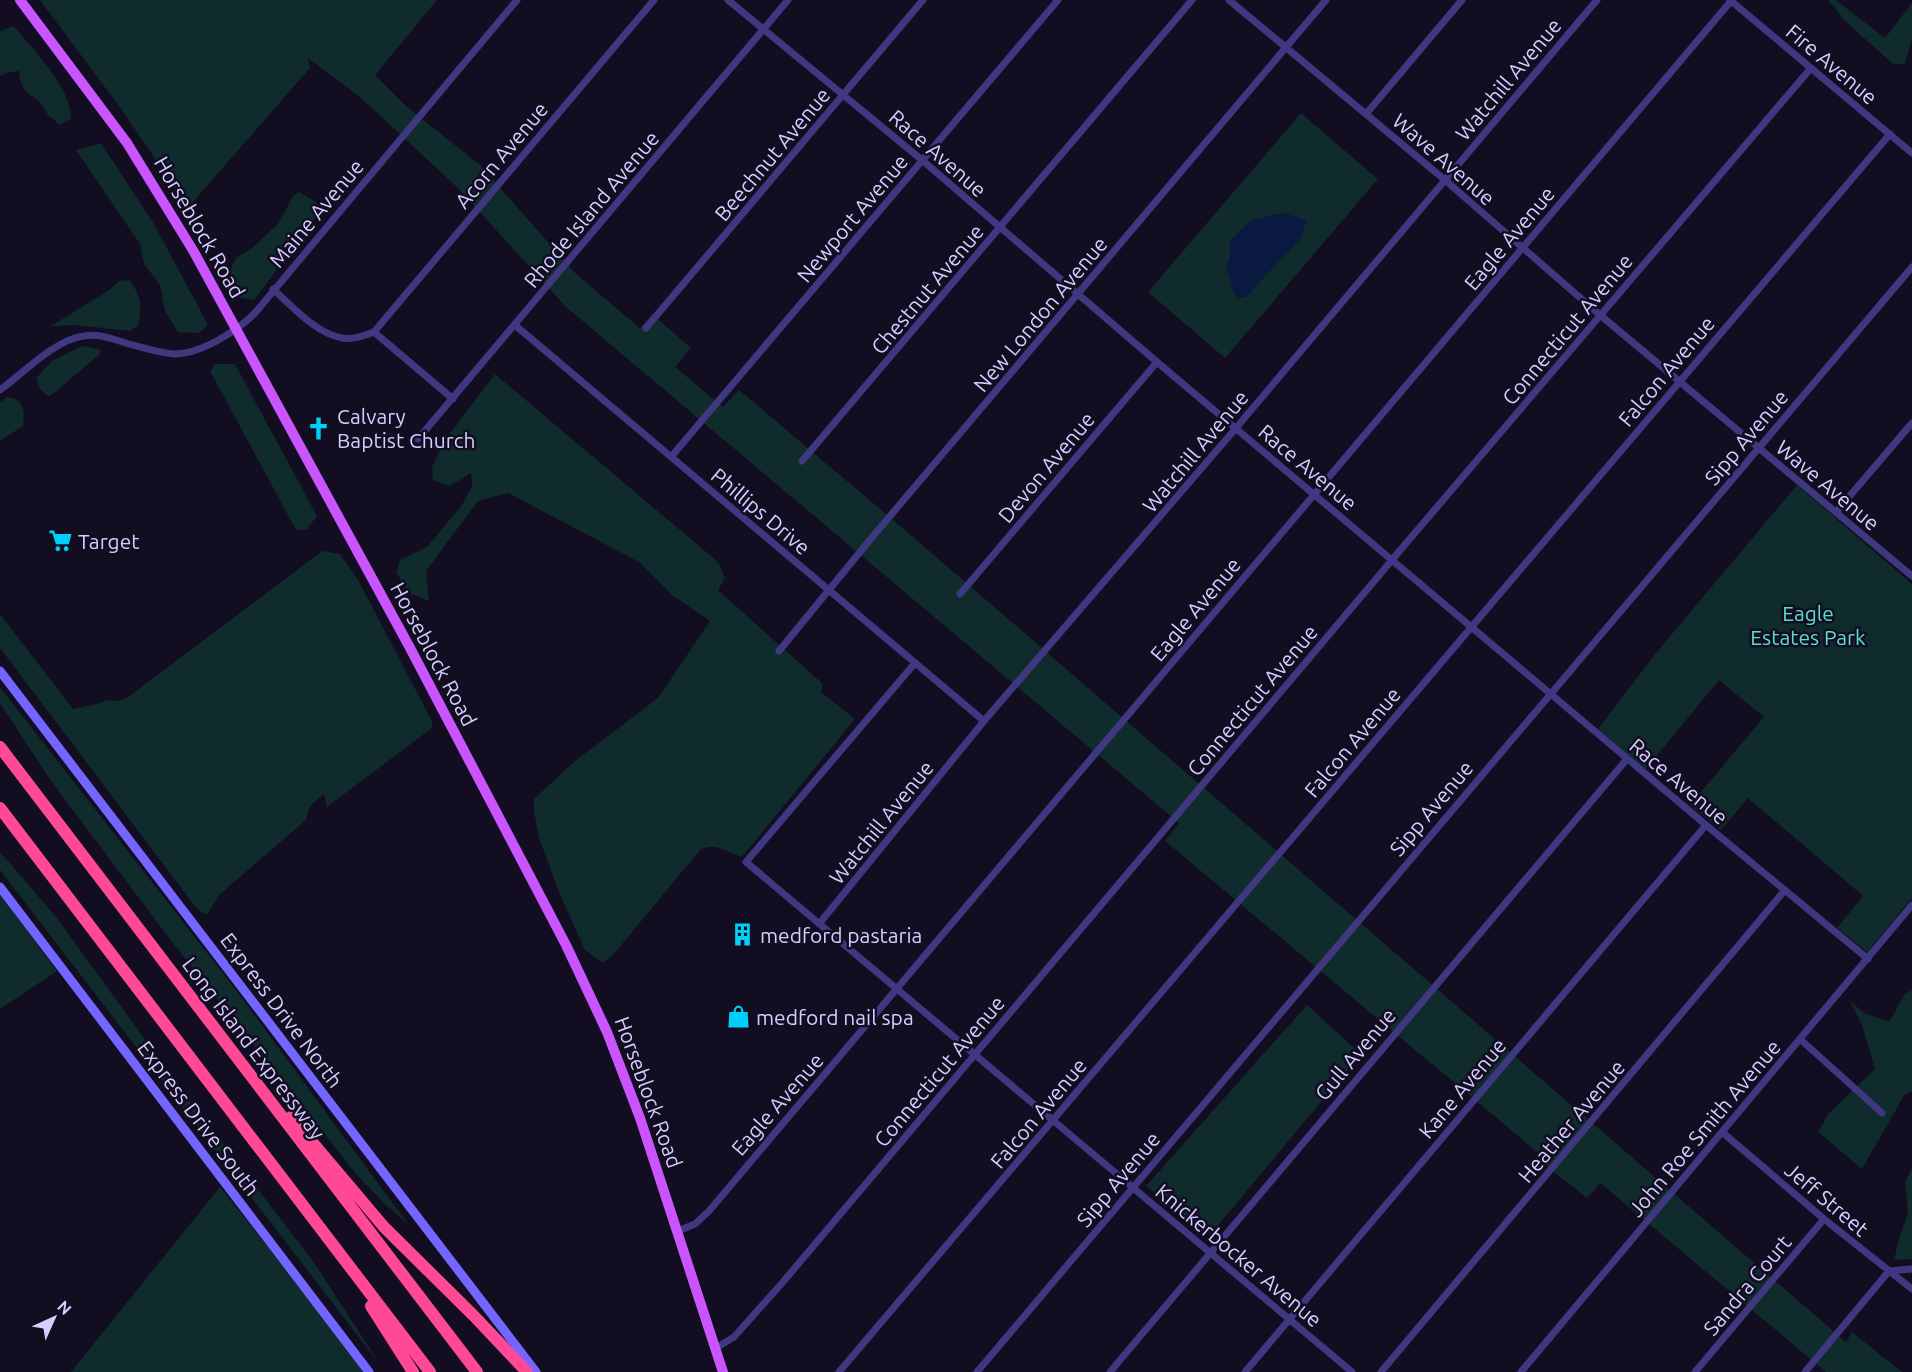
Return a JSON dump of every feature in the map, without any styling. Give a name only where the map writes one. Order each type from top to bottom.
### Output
[{"type":"highway","name":"Long Island Expressway","points":[[0,747],[477,1372]]},
{"type":"highway","points":[[0,808],[430,1372]]},
{"type":"highway","points":[[238,1059],[310,1138],[384,1227],[527,1372]]},
{"type":"highway","points":[[331,1242],[413,1372]]},
{"type":"main road","name":"Horseblock Road","points":[[20,0],[127,143],[173,216],[237,329],[451,725],[582,975],[620,1063],[723,1372]]},
{"type":"main road","name":"Express Drive North","points":[[0,671],[536,1372]]},
{"type":"main road","name":"Express Drive South","points":[[0,887],[369,1372]]},
{"type":"street","name":"Maine Avenue","points":[[0,390],[55,349],[82,336],[103,336],[164,353],[182,354],[199,349],[237,329],[255,313],[518,0]]},
{"type":"street","name":"Acorn Avenue","points":[[374,332],[654,0]]},
{"type":"street","name":"Race Avenue","points":[[728,0],[922,160],[1550,694],[1868,959]]},
{"type":"street","name":"Rhode Island Avenue","points":[[418,439],[516,326],[788,0]]},
{"type":"street","name":"Beechnut Avenue","points":[[646,328],[923,0]]},
{"type":"street","name":"Newport Avenue","points":[[671,457],[1058,0]]},
{"type":"street","name":"Chestnut Avenue","points":[[802,461],[1192,0]]},
{"type":"street","name":"Wave Avenue","points":[[1229,0],[1912,576]]},
{"type":"street","name":"New London Avenue","points":[[779,651],[1326,0]]},
{"type":"street","points":[[1366,114],[1462,0]]},
{"type":"street","name":"Watchill Avenue","points":[[819,924],[984,721],[1236,428],[1597,0]]},
{"type":"street","name":"Fire Avenue","points":[[1731,0],[1912,153]]},
{"type":"street","name":"Eagle Avenue","points":[[678,1232],[695,1224],[709,1211],[1731,0]]},
{"type":"street","name":"Connecticut Avenue","points":[[716,1348],[728,1342],[740,1331],[1811,68]]},
{"type":"street","name":"Falcon Avenue","points":[[839,1372],[1890,134]]},
{"type":"street","name":"Sipp Avenue","points":[[977,1372],[1912,267]]},
{"type":"street","points":[[273,289],[324,332],[342,338],[357,338],[374,332],[453,399]]},
{"type":"street","name":"Phillips Drive","points":[[516,326],[984,721]]},
{"type":"street","name":"Devon Avenue","points":[[960,594],[1157,362]]},
{"type":"street","points":[[1836,512],[1912,423]]},
{"type":"street","name":"Knickerbocker Avenue","points":[[915,663],[746,862],[1352,1372]]},
{"type":"street","name":"Gull Avenue","points":[[1110,1372],[1627,759]]},
{"type":"street","name":"Kane Avenue","points":[[1245,1372],[1706,825]]},
{"type":"street","name":"Heather Avenue","points":[[1381,1372],[1785,890]]},
{"type":"street","name":"John Roe Smith Avenue","points":[[1521,1372],[1912,905]]},
{"type":"street","points":[[1800,1039],[1882,1113]]},
{"type":"street","name":"Jeff Street","points":[[1722,1132],[1824,1219],[1912,1289]]},
{"type":"street","name":"Sandra Court","points":[[1695,1372],[1824,1219]]},
{"type":"street","points":[[1805,1372],[1889,1271],[1911,1269]]},
{"type":"green space","points":[[40,0],[437,0],[375,75],[406,106],[480,165],[577,275],[640,328],[652,314],[691,348],[675,367],[723,407],[739,390],[905,530],[1846,1342],[1852,1332],[1902,1372],[1826,1372],[1600,1183],[1587,1198],[1545,1165],[1548,1161],[1165,841],[1179,823],[566,307],[459,189],[360,97],[308,58],[310,68],[192,203],[186,204],[119,106]]},
{"type":"green space","points":[[1828,0],[1836,0],[1885,38],[1912,3],[1912,39],[1905,64],[1893,64],[1845,21]]},
{"type":"green space","points":[[14,26],[50,70],[65,95],[70,107],[71,119],[60,125],[48,115],[40,102],[25,91],[19,78],[20,71],[0,76],[0,31]]},
{"type":"green space","points":[[1301,113],[1378,179],[1225,358],[1148,292]]},
{"type":"green space","points":[[101,143],[154,224],[208,325],[199,333],[178,332],[165,311],[160,285],[144,264],[140,244],[76,150]]},
{"type":"green space","points":[[299,192],[324,207],[254,300],[240,298],[227,276],[236,258],[252,248],[278,224],[293,196]]},
{"type":"green space","points":[[129,280],[139,296],[140,307],[138,326],[130,331],[76,325],[51,326],[109,290],[119,281]]},
{"type":"green space","points":[[82,346],[100,349],[100,354],[49,397],[40,389],[36,378],[52,361]]},
{"type":"green space","points":[[215,364],[235,364],[317,516],[307,529],[296,530],[210,371]]},
{"type":"green space","points":[[495,374],[718,562],[725,578],[718,590],[823,684],[821,692],[855,719],[742,857],[716,847],[700,850],[613,955],[603,963],[585,950],[561,897],[539,838],[534,799],[575,761],[658,698],[710,621],[672,595],[639,562],[508,493],[478,501],[426,571],[429,601],[409,593],[396,572],[400,560],[427,547],[462,505],[472,486],[471,473],[450,486],[433,480],[432,467],[445,440]]},
{"type":"green space","points":[[8,397],[20,403],[24,416],[23,426],[0,441],[0,402]]},
{"type":"green space","name":"Eagle Estates Park","points":[[1797,485],[1912,584],[1912,898],[1867,952],[1837,928],[1863,896],[1748,798],[1721,830],[1690,805],[1764,717],[1719,680],[1645,770],[1598,729],[1656,653]]},
{"type":"green space","points":[[322,551],[340,554],[358,580],[432,721],[432,728],[327,807],[324,794],[310,806],[306,820],[219,895],[207,915],[198,910],[0,648],[0,614],[73,709],[107,700],[116,701],[127,698]]},
{"type":"green space","points":[[0,687],[236,990],[408,1224],[356,1174],[169,938],[51,781],[0,703]]},
{"type":"green space","points":[[0,852],[57,918],[172,1077],[315,1264],[381,1366],[0,870]]},
{"type":"green space","points":[[0,894],[57,971],[0,1009]]},
{"type":"green space","points":[[1912,990],[1912,1091],[1905,1094],[1862,1169],[1818,1132],[1829,1113],[1875,1069],[1862,1025],[1850,1001],[1864,1013],[1889,1022],[1905,994]]},
{"type":"green space","points":[[1307,1005],[1361,1054],[1210,1235],[1146,1186]]},
{"type":"green space","points":[[1912,1169],[1912,1259],[1894,1260],[1908,1213],[1905,1182]]},
{"type":"green space","points":[[220,1187],[367,1372],[71,1372]]},
{"type":"water","points":[[1283,213],[1307,220],[1300,239],[1246,297],[1239,298],[1234,294],[1226,268],[1230,257],[1230,241],[1251,220]]},
{"type":"place","name":"Calvary Baptist Church","points":[[319,428]]},
{"type":"place","name":"Target","points":[[60,541]]},
{"type":"place","name":"medford pastaria","points":[[742,935]]},
{"type":"place","name":"medford nail spa","points":[[738,1017]]}]
